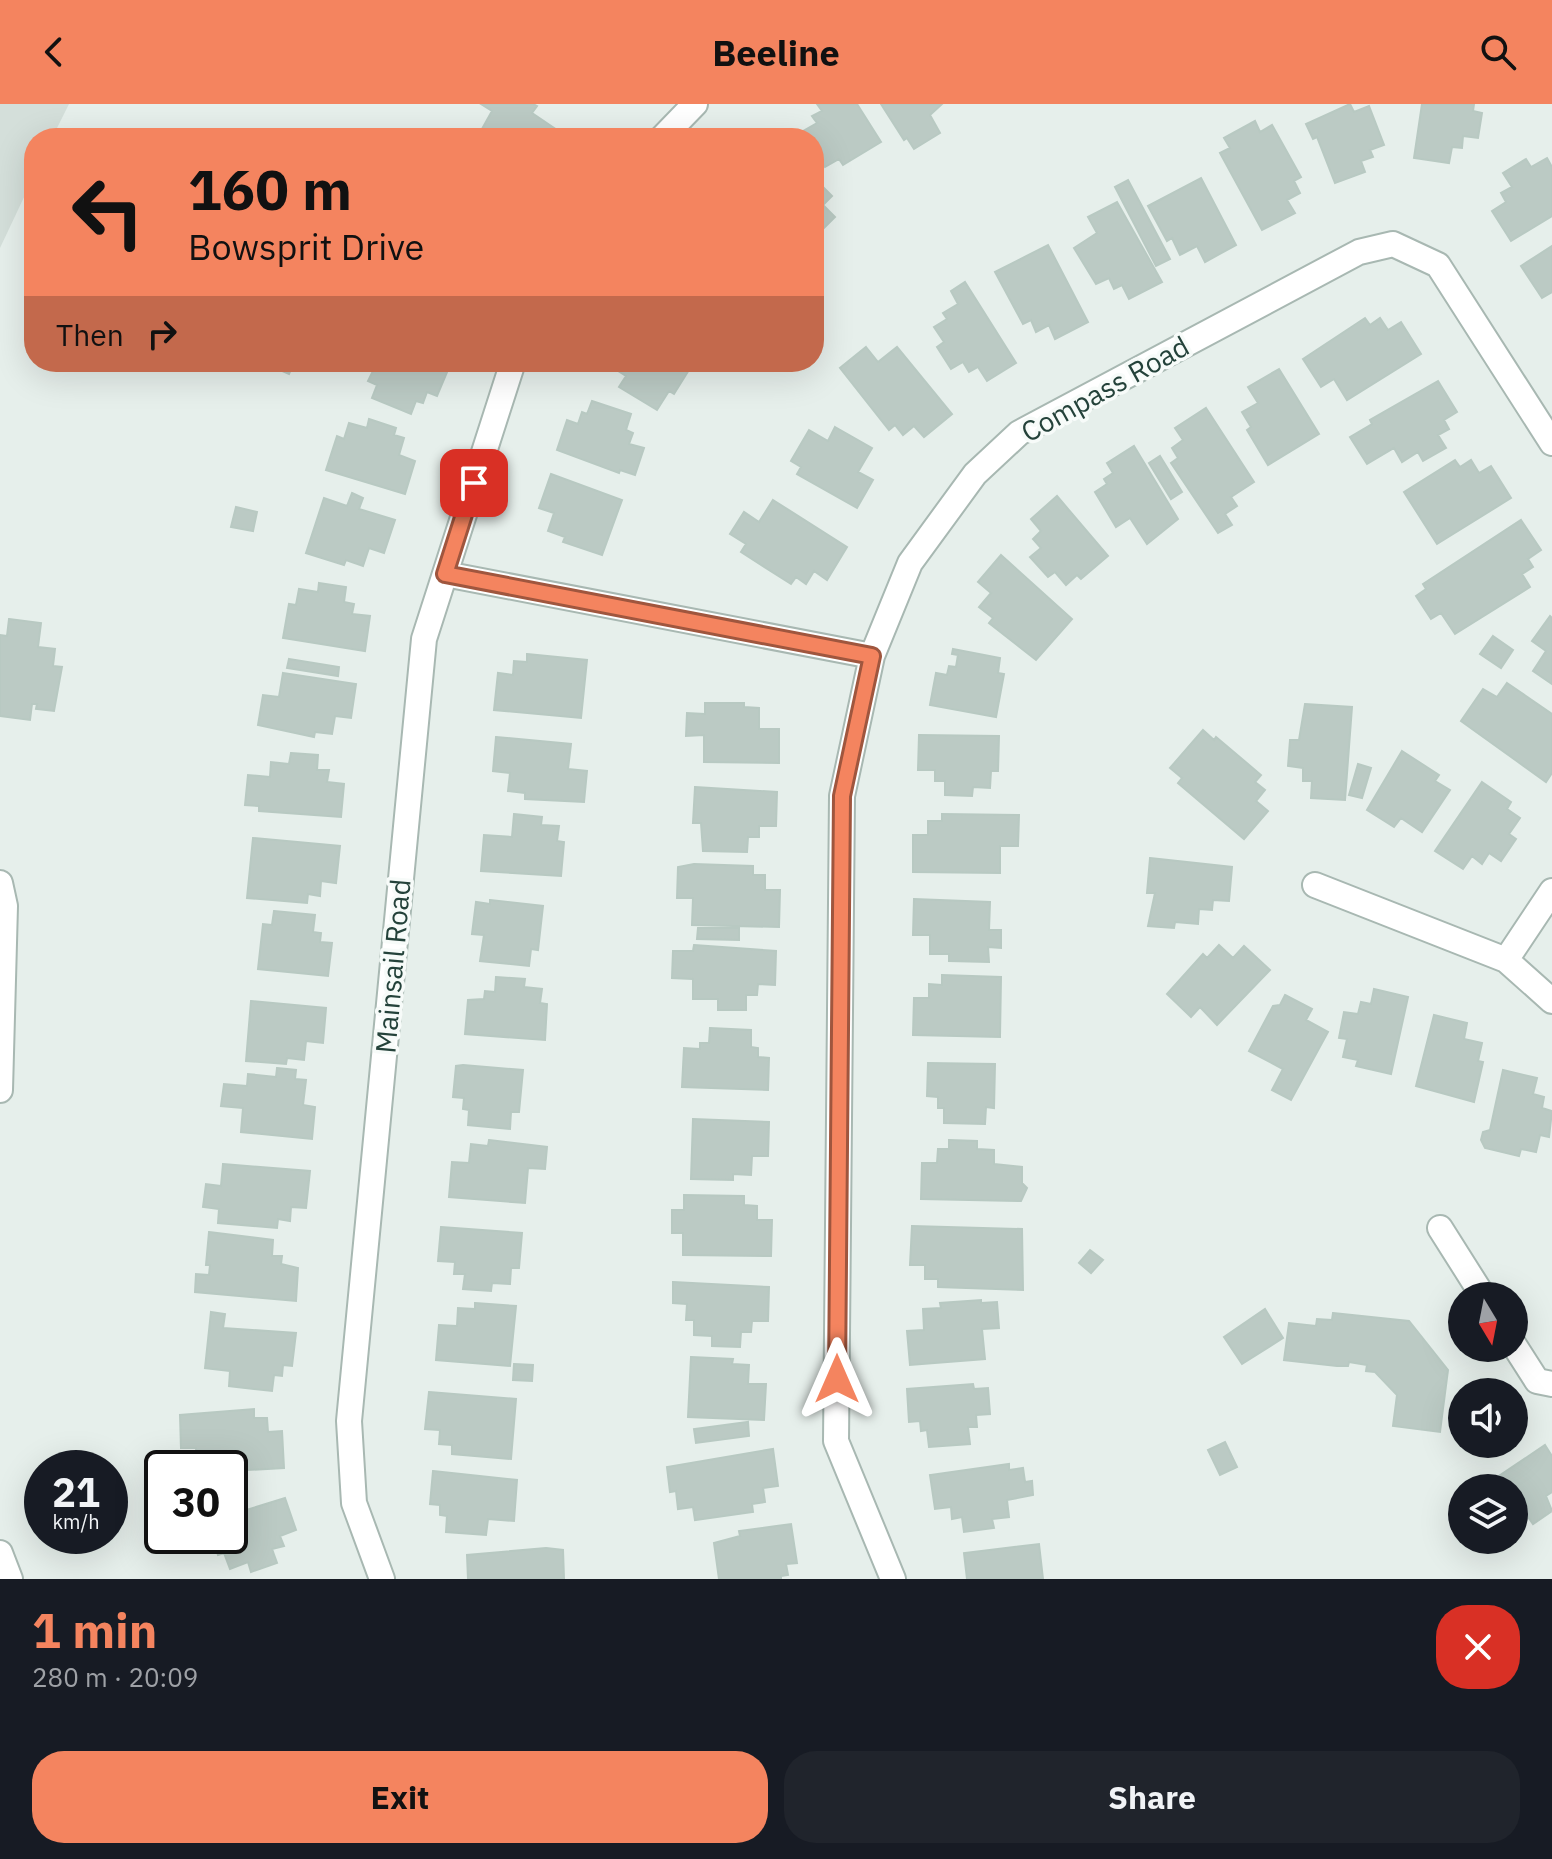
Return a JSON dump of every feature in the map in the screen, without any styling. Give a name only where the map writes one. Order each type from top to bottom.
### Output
[{"type":"street","points":[[672,128],[695,104]]},
{"type":"street","name":"Compass Road","points":[[893,1579],[836,1441],[842,796],[872,656],[910,563],[975,474],[1019,433],[1359,252],[1393,244],[1438,265],[1552,443]]},
{"type":"street","name":"Mainsail Road","points":[[382,1579],[354,1503],[349,1421],[424,639],[510,372]]},
{"type":"street","points":[[445,574],[872,656]]},
{"type":"street","points":[[0,883],[5,906],[0,1090]]},
{"type":"street","points":[[1315,885],[1506,960],[1552,1001]]},
{"type":"street","points":[[1506,960],[1552,891]]},
{"type":"street","points":[[1440,1228],[1474,1282]]},
{"type":"street","points":[[1525,1362],[1537,1381],[1552,1384]]},
{"type":"street","points":[[0,1553],[10,1579]]},
{"type":"shaded area","points":[[0,104],[69,104],[57,128],[24,128],[24,197],[0,248]]},
{"type":"building","points":[[481,104],[533,104],[537,106],[532,113],[554,128],[483,128],[492,111]]},
{"type":"building","points":[[817,104],[857,104],[881,142],[843,165],[839,159],[825,167],[824,128],[808,128],[817,123],[812,116],[822,111]]},
{"type":"building","points":[[881,104],[942,104],[930,115],[940,133],[914,149],[907,138],[904,140]]},
{"type":"building","points":[[1350,104],[1354,112],[1369,106],[1384,145],[1370,150],[1373,157],[1361,161],[1365,172],[1335,183],[1317,137],[1313,139],[1306,124]]},
{"type":"building","points":[[1422,104],[1474,104],[1473,111],[1482,113],[1478,138],[1463,136],[1462,148],[1452,147],[1449,163],[1414,158]]},
{"type":"building","points":[[1255,121],[1260,132],[1272,125],[1301,177],[1294,181],[1300,193],[1287,200],[1295,213],[1262,230],[1220,153],[1230,148],[1224,138]]},
{"type":"building","points":[[1547,158],[1552,167],[1552,216],[1511,241],[1492,211],[1506,202],[1501,193],[1512,187],[1503,173],[1526,159],[1531,167]]},
{"type":"building","points":[[1201,178],[1236,245],[1205,262],[1197,246],[1180,255],[1172,238],[1167,241],[1148,206]]},
{"type":"building","points":[[1128,180],[1170,259],[1156,266],[1115,187]]},
{"type":"building","points":[[824,188],[832,196],[824,204]]},
{"type":"building","points":[[1117,202],[1162,282],[1129,299],[1122,285],[1114,289],[1109,278],[1096,284],[1074,248],[1097,233],[1088,217]]},
{"type":"building","points":[[824,206],[835,217],[824,228]]},
{"type":"building","points":[[1048,245],[1088,322],[1055,339],[1049,325],[1036,332],[1031,320],[1023,324],[995,272]]},
{"type":"building","points":[[1552,246],[1552,292],[1542,298],[1521,266]]},
{"type":"building","points":[[965,282],[1016,363],[987,381],[978,367],[969,372],[963,362],[951,369],[937,347],[944,342],[934,327],[947,319],[943,313],[958,304],[951,291]]},
{"type":"building","points":[[1365,318],[1370,325],[1380,318],[1388,330],[1401,322],[1421,354],[1347,400],[1334,379],[1321,387],[1303,359]]},
{"type":"building","points":[[866,347],[878,362],[897,347],[952,414],[924,437],[914,426],[903,435],[895,425],[889,430],[840,368]]},
{"type":"building","points":[[1279,369],[1319,434],[1268,465],[1247,430],[1251,427],[1242,412],[1258,403],[1248,387]]},
{"type":"building","points":[[372,372],[447,372],[437,396],[427,392],[423,403],[416,401],[411,414],[372,398],[377,385],[368,381]]},
{"type":"building","points":[[620,372],[688,372],[674,394],[669,391],[657,410],[619,387],[626,376]]},
{"type":"building","points":[[1438,381],[1457,412],[1444,420],[1449,429],[1438,435],[1446,448],[1423,461],[1418,452],[1402,462],[1394,448],[1367,464],[1350,437],[1372,424],[1370,420]]},
{"type":"building","points":[[592,401],[631,414],[626,430],[633,433],[629,444],[644,448],[635,475],[620,470],[619,473],[557,450],[567,420],[578,424],[582,412],[587,414]]},
{"type":"building","points":[[1206,408],[1254,482],[1231,497],[1237,506],[1225,514],[1232,525],[1218,533],[1171,463],[1178,458],[1172,448],[1183,440],[1175,428]]},
{"type":"building","points":[[369,419],[396,428],[394,435],[404,438],[399,455],[415,461],[405,494],[326,470],[337,436],[344,439],[349,423],[367,428]]},
{"type":"building","points":[[835,427],[872,448],[858,472],[873,480],[857,508],[797,474],[801,467],[791,461],[809,430],[828,441]]},
{"type":"building","points":[[1134,446],[1178,519],[1147,544],[1130,518],[1116,527],[1095,492],[1107,484],[1104,479],[1113,473],[1107,463]]},
{"type":"building","points":[[1160,456],[1182,492],[1171,499],[1149,463]]},
{"type":"building","points":[[1455,460],[1460,467],[1471,460],[1479,473],[1491,466],[1511,498],[1437,544],[1404,492]]},
{"type":"building","points":[[551,474],[622,500],[602,555],[563,542],[565,537],[548,531],[554,513],[539,508]]},
{"type":"building","points":[[352,493],[363,498],[359,509],[395,520],[384,553],[369,548],[363,566],[346,560],[344,565],[306,553],[324,498],[347,506]]},
{"type":"building","points":[[1057,496],[1108,556],[1081,579],[1077,575],[1066,585],[1055,572],[1048,577],[1030,557],[1041,548],[1033,539],[1041,531],[1031,519]]},
{"type":"building","points":[[773,500],[847,547],[827,580],[814,571],[806,584],[796,577],[791,584],[741,552],[746,544],[730,534],[744,512],[759,522]]},
{"type":"building","points":[[236,507],[257,512],[253,531],[231,527]]},
{"type":"building","points":[[1521,520],[1541,550],[1528,559],[1533,567],[1522,574],[1530,587],[1455,634],[1441,613],[1431,619],[1416,596],[1426,589],[1423,584]]},
{"type":"building","points":[[1001,555],[1072,619],[1036,660],[989,623],[993,618],[979,607],[991,593],[978,582]]},
{"type":"building","points":[[319,583],[346,587],[344,602],[354,604],[352,614],[370,616],[365,651],[283,638],[289,604],[296,605],[299,589],[318,592]]},
{"type":"building","points":[[1550,616],[1552,684],[1533,671],[1546,651],[1532,641]]},
{"type":"building","points":[[9,619],[41,623],[38,647],[55,649],[53,666],[62,667],[54,711],[36,709],[37,704],[32,704],[30,720],[0,716],[0,635],[7,636]]},
{"type":"building","points":[[1493,636],[1513,650],[1501,668],[1480,654]]},
{"type":"building","points":[[953,649],[1000,658],[998,673],[1004,674],[996,717],[930,705],[936,673],[947,675],[949,666],[956,667],[958,655],[952,654]]},
{"type":"building","points":[[527,654],[587,660],[581,718],[494,710],[498,673],[513,675],[514,661],[527,662]]},
{"type":"building","points":[[289,659],[339,667],[338,676],[287,668]]},
{"type":"building","points":[[283,673],[356,684],[351,718],[335,716],[332,734],[315,732],[314,737],[258,725],[263,695],[279,697]]},
{"type":"building","points":[[1507,683],[1552,714],[1552,773],[1546,782],[1461,721],[1483,689],[1497,697]]},
{"type":"building","points":[[705,703],[744,703],[744,707],[759,708],[759,729],[779,729],[779,763],[704,762],[704,735],[686,736],[687,713],[705,714]]},
{"type":"building","points":[[1305,704],[1352,707],[1345,800],[1311,798],[1312,781],[1303,781],[1303,768],[1288,766],[1290,740],[1299,740]]},
{"type":"building","points":[[1203,730],[1214,740],[1216,737],[1261,775],[1255,782],[1265,790],[1256,801],[1268,811],[1244,839],[1178,783],[1182,778],[1170,768]]},
{"type":"building","points":[[919,735],[999,736],[998,771],[991,771],[990,788],[973,787],[972,796],[945,795],[945,781],[935,781],[935,770],[918,770]]},
{"type":"building","points":[[496,737],[571,744],[568,769],[587,771],[584,802],[525,799],[525,793],[508,791],[510,773],[493,771]]},
{"type":"building","points":[[1402,751],[1439,775],[1435,781],[1450,790],[1422,832],[1401,818],[1394,827],[1367,810]]},
{"type":"building","points":[[291,753],[318,755],[317,770],[329,770],[327,782],[344,784],[341,817],[259,811],[259,806],[245,805],[248,775],[270,777],[271,762],[289,764]]},
{"type":"building","points":[[1358,764],[1371,768],[1362,798],[1349,795]]},
{"type":"building","points":[[1482,782],[1511,802],[1507,809],[1520,818],[1509,834],[1516,839],[1501,861],[1489,853],[1482,864],[1472,856],[1463,869],[1435,851]]},
{"type":"building","points":[[695,787],[777,792],[776,826],[759,826],[759,837],[748,837],[747,852],[703,851],[701,823],[693,823]]},
{"type":"building","points":[[514,814],[542,817],[541,825],[559,826],[557,841],[564,842],[561,876],[481,871],[484,835],[512,837]]},
{"type":"building","points":[[942,814],[1019,815],[1018,846],[1000,846],[1000,873],[913,872],[913,835],[928,835],[928,821],[942,821]]},
{"type":"building","points":[[253,838],[340,846],[336,883],[321,881],[320,896],[308,894],[307,903],[247,898]]},
{"type":"building","points":[[1150,858],[1232,867],[1229,901],[1213,900],[1212,910],[1199,909],[1198,924],[1175,922],[1174,928],[1148,926],[1155,893],[1147,893]]},
{"type":"building","points":[[694,864],[753,866],[753,875],[765,875],[765,890],[780,890],[779,927],[692,925],[693,898],[677,898],[678,867]]},
{"type":"building","points":[[914,899],[990,902],[989,930],[1001,930],[1001,948],[988,947],[989,962],[949,961],[949,954],[930,954],[930,935],[913,935]]},
{"type":"building","points":[[490,900],[543,906],[538,950],[531,949],[529,966],[480,961],[484,935],[472,934],[476,902],[490,904]]},
{"type":"building","points":[[274,911],[315,915],[313,932],[321,933],[320,942],[332,943],[328,976],[258,969],[263,924],[272,925]]},
{"type":"building","points":[[698,928],[739,928],[739,940],[697,939]]},
{"type":"building","points":[[694,945],[776,951],[775,985],[758,984],[757,995],[746,995],[746,1010],[718,1010],[718,999],[693,999],[693,979],[672,978],[673,951],[693,951]]},
{"type":"building","points":[[1219,945],[1233,958],[1244,946],[1270,970],[1217,1025],[1200,1007],[1191,1017],[1167,994],[1203,954],[1207,958]]},
{"type":"building","points":[[942,975],[1001,977],[1000,1037],[913,1035],[914,998],[929,998],[929,984],[942,985]]},
{"type":"building","points":[[496,977],[525,979],[524,987],[542,989],[540,1003],[547,1004],[545,1040],[465,1034],[468,1000],[484,999],[485,991],[495,992]]},
{"type":"building","points":[[1374,989],[1408,997],[1391,1074],[1356,1066],[1358,1060],[1343,1057],[1347,1039],[1339,1038],[1344,1012],[1358,1014],[1361,1002],[1371,1004]]},
{"type":"building","points":[[1285,995],[1312,1009],[1306,1020],[1328,1032],[1291,1100],[1272,1090],[1283,1069],[1249,1051],[1273,1006],[1280,1005]]},
{"type":"building","points":[[251,1001],[326,1008],[323,1043],[306,1041],[304,1060],[287,1058],[286,1064],[246,1061]]},
{"type":"building","points":[[1434,1015],[1467,1023],[1464,1039],[1482,1043],[1478,1061],[1483,1062],[1474,1102],[1416,1086]]},
{"type":"building","points":[[710,1028],[751,1030],[751,1047],[758,1048],[758,1057],[769,1058],[768,1090],[682,1087],[684,1048],[700,1049],[700,1043],[709,1043]]},
{"type":"building","points":[[928,1063],[995,1064],[994,1108],[986,1107],[985,1124],[944,1123],[944,1108],[938,1108],[938,1097],[927,1096]]},
{"type":"building","points":[[456,1066],[523,1070],[519,1112],[511,1112],[510,1129],[468,1125],[469,1110],[463,1109],[464,1098],[453,1097]]},
{"type":"building","points":[[277,1068],[296,1070],[295,1079],[306,1080],[303,1105],[315,1107],[312,1139],[241,1132],[243,1108],[221,1106],[224,1084],[247,1086],[248,1074],[276,1077]]},
{"type":"building","points":[[1503,1070],[1537,1078],[1533,1094],[1544,1097],[1542,1108],[1552,1111],[1549,1137],[1540,1135],[1536,1152],[1521,1149],[1519,1156],[1485,1148],[1481,1140],[1483,1132],[1490,1130]]},
{"type":"building","points":[[693,1119],[769,1122],[768,1156],[752,1156],[751,1175],[733,1174],[733,1180],[691,1179]]},
{"type":"building","points":[[489,1140],[547,1147],[545,1169],[528,1168],[525,1203],[449,1197],[452,1162],[469,1163],[471,1144],[488,1146]]},
{"type":"building","points":[[949,1140],[977,1141],[977,1149],[994,1150],[994,1164],[1022,1167],[1022,1183],[1027,1188],[1021,1201],[921,1199],[922,1163],[937,1163],[938,1149],[949,1149]]},
{"type":"building","points":[[223,1164],[310,1171],[306,1208],[291,1207],[290,1221],[278,1219],[277,1228],[218,1223],[219,1209],[203,1207],[206,1184],[221,1186]]},
{"type":"building","points":[[684,1195],[744,1196],[744,1205],[757,1206],[757,1220],[772,1220],[771,1256],[683,1255],[683,1233],[672,1233],[672,1210],[684,1210]]},
{"type":"building","points":[[912,1226],[1022,1229],[1023,1290],[938,1287],[938,1279],[925,1279],[925,1265],[910,1265]]},
{"type":"building","points":[[441,1227],[522,1233],[519,1268],[511,1268],[510,1284],[492,1283],[491,1291],[463,1289],[465,1274],[454,1274],[455,1262],[438,1261]]},
{"type":"building","points":[[209,1232],[273,1240],[272,1256],[282,1256],[281,1264],[298,1268],[296,1301],[195,1292],[196,1274],[209,1275],[210,1265],[206,1265]]},
{"type":"building","points":[[1090,1250],[1103,1260],[1091,1273],[1079,1263]]},
{"type":"building","points":[[673,1282],[769,1287],[768,1321],[752,1321],[751,1332],[741,1332],[740,1347],[712,1346],[712,1336],[694,1335],[694,1320],[686,1320],[687,1304],[673,1303]]},
{"type":"building","points":[[981,1300],[981,1303],[997,1302],[999,1328],[982,1329],[985,1359],[910,1365],[907,1331],[924,1330],[923,1309],[941,1308],[940,1303]]},
{"type":"building","points":[[475,1303],[516,1306],[510,1366],[436,1360],[439,1325],[457,1326],[458,1308],[475,1309]]},
{"type":"building","points":[[1265,1309],[1283,1338],[1242,1364],[1224,1337]]},
{"type":"building","points":[[211,1312],[225,1314],[223,1328],[296,1333],[292,1366],[283,1365],[282,1376],[274,1375],[272,1391],[229,1386],[230,1371],[205,1368]]},
{"type":"building","points":[[1333,1313],[1409,1321],[1448,1370],[1440,1432],[1393,1426],[1397,1395],[1375,1372],[1366,1371],[1367,1365],[1349,1362],[1348,1366],[1337,1366],[1284,1360],[1289,1323],[1316,1326],[1317,1319],[1332,1320]]},
{"type":"building","points":[[691,1357],[733,1359],[732,1364],[749,1365],[748,1384],[766,1384],[764,1420],[688,1417]]},
{"type":"building","points":[[514,1364],[533,1365],[532,1381],[513,1380]]},
{"type":"building","points":[[973,1384],[974,1389],[988,1388],[990,1414],[976,1415],[977,1427],[968,1427],[970,1444],[929,1447],[927,1430],[921,1431],[920,1421],[909,1422],[907,1389]]},
{"type":"building","points":[[429,1392],[516,1399],[511,1459],[452,1454],[452,1445],[439,1444],[440,1430],[425,1429]]},
{"type":"building","points":[[254,1409],[254,1418],[267,1418],[268,1432],[282,1431],[284,1468],[248,1470],[248,1450],[181,1448],[180,1415]]},
{"type":"building","points":[[748,1422],[749,1436],[696,1443],[694,1429]]},
{"type":"building","points":[[1225,1442],[1237,1467],[1220,1475],[1208,1450]]},
{"type":"building","points":[[1545,1445],[1552,1456],[1552,1492],[1546,1496],[1552,1511],[1533,1524],[1528,1517],[1528,1474],[1502,1474]]},
{"type":"building","points":[[773,1449],[778,1486],[763,1488],[765,1502],[752,1504],[753,1512],[695,1520],[693,1507],[678,1509],[676,1491],[670,1492],[667,1467]]},
{"type":"building","points":[[1009,1464],[1009,1470],[1023,1468],[1025,1482],[1032,1481],[1033,1495],[1007,1500],[1009,1517],[992,1519],[994,1528],[964,1532],[962,1517],[952,1519],[951,1507],[935,1509],[930,1475]]},
{"type":"building","points":[[433,1471],[517,1480],[514,1521],[488,1519],[486,1535],[446,1532],[447,1516],[440,1515],[440,1505],[430,1504]]},
{"type":"building","points":[[285,1498],[296,1530],[280,1536],[284,1546],[272,1549],[277,1563],[251,1572],[248,1562],[230,1569],[224,1554],[248,1554],[248,1509]]},
{"type":"building","points":[[791,1524],[797,1563],[786,1564],[788,1575],[781,1576],[781,1579],[719,1579],[714,1543],[740,1536],[739,1531]]},
{"type":"building","points":[[1039,1544],[1043,1579],[967,1579],[964,1553]]},
{"type":"building","points":[[546,1548],[563,1550],[564,1579],[468,1579],[467,1555]]},
{"type":"route","points":[[474,483],[445,574],[872,656],[842,796],[837,1379]]}]
